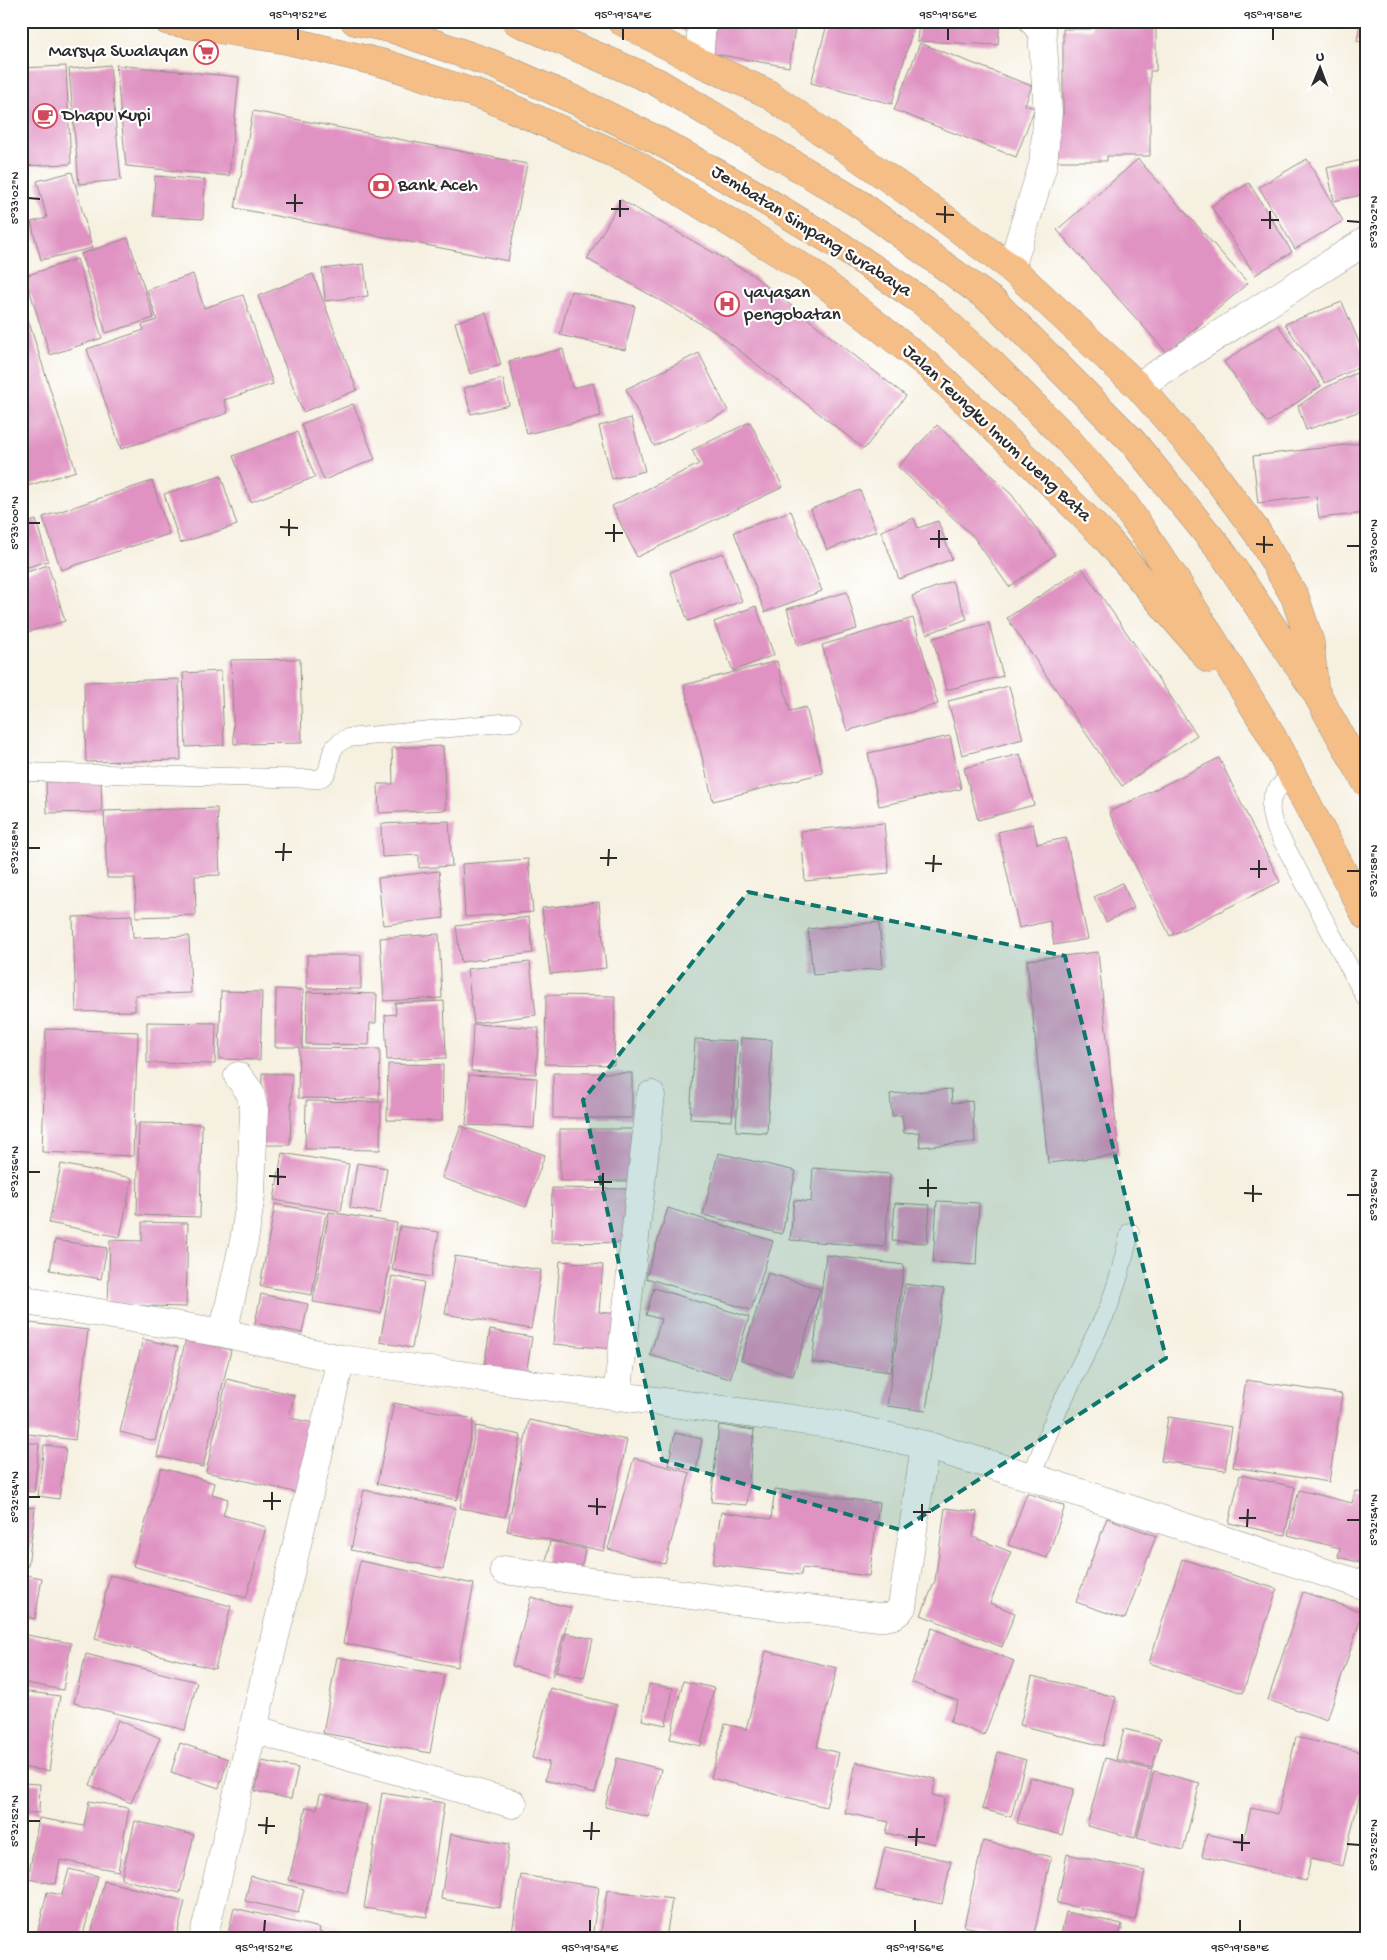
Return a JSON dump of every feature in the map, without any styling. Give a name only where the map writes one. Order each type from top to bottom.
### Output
[{"type":"highway","name":"Jalan Teungku Imum Lueng Bata","points":[[168,21],[286,40],[386,64],[489,98],[631,161],[810,272],[930,367],[1036,468],[1107,540],[1268,729]]},
{"type":"highway","name":"Jembatan Simpang Surabaya","points":[[355,21],[393,29],[493,64],[577,101],[658,140],[746,189],[842,247],[923,302],[990,362],[1067,440],[1124,504],[1173,576]]},
{"type":"highway","points":[[516,21],[657,82],[861,205],[995,303],[1132,441],[1222,552],[1314,689],[1366,782]]},
{"type":"highway","points":[[621,21],[699,62],[767,93],[928,206],[1011,268],[1138,386],[1205,462],[1257,532],[1295,597],[1310,643],[1314,689]]},
{"type":"highway","name":"Jalan Teungku Imum Lueng Bata","points":[[1173,576],[1268,729],[1366,916]]},
{"type":"street","points":[[699,62],[702,21]]},
{"type":"street","points":[[1011,268],[1043,165],[1048,112],[1042,32],[1033,21]]},
{"type":"street","points":[[1138,386],[1366,241]]},
{"type":"street","points":[[223,1333],[244,1241],[251,1195],[254,1110],[250,1092],[238,1076]]},
{"type":"street","points":[[617,1397],[651,1095]]},
{"type":"street","points":[[23,1300],[223,1333],[341,1359],[837,1425],[925,1445],[1031,1477],[1366,1586]]},
{"type":"street","points":[[204,1939],[341,1359]]},
{"type":"street","points":[[504,1570],[726,1600],[879,1618],[898,1614],[902,1607],[925,1445]]},
{"type":"street","points":[[253,1729],[513,1804]]},
{"type":"lane","points":[[21,772],[318,779],[328,771],[334,747],[339,742],[348,738],[512,722]]},
{"type":"lane","points":[[1292,773],[1273,794],[1270,812],[1274,825],[1366,1000]]},
{"type":"lane","points":[[1031,1477],[1056,1414],[1108,1309],[1119,1276],[1130,1232]]},
{"type":"highlighted area","points":[[748,892],[1065,956],[1166,1358],[901,1530],[662,1460],[583,1100]]},
{"type":"shaded area","points":[[237,1903],[387,1939],[226,1939]]},
{"type":"building","points":[[665,21],[696,21],[695,36]]},
{"type":"building","points":[[715,21],[796,21],[789,67],[709,53]]},
{"type":"building","points":[[828,21],[915,21],[892,104],[811,83]]},
{"type":"building","points":[[919,21],[1000,21],[998,45],[917,41]]},
{"type":"building","points":[[1091,21],[1156,21],[1156,71],[1150,71],[1150,156],[1107,156],[1107,161],[1055,161],[1055,114],[1063,115],[1063,29],[1091,29]]},
{"type":"building","points":[[1360,21],[1366,21],[1366,43],[1357,41]]},
{"type":"building","points":[[920,43],[1032,86],[1025,105],[1035,108],[1016,157],[894,110]]},
{"type":"building","points":[[110,65],[121,180],[79,184],[69,69]]},
{"type":"building","points":[[116,65],[239,77],[229,176],[126,166]]},
{"type":"building","name":"Dhapu Kupi","points":[[66,66],[71,164],[21,166],[21,68]]},
{"type":"building","name":"Bank Aceh","points":[[253,111],[527,164],[508,261],[235,208]]},
{"type":"building","points":[[1138,159],[1248,283],[1167,353],[1057,230]]},
{"type":"building","points":[[1307,159],[1343,221],[1295,249],[1259,187]]},
{"type":"building","points":[[1366,159],[1366,194],[1334,201],[1327,168]]},
{"type":"building","points":[[72,172],[92,248],[41,260],[31,222],[47,218],[37,181]]},
{"type":"building","points":[[155,176],[205,180],[203,219],[153,216]]},
{"type":"building","points":[[1249,183],[1292,252],[1255,275],[1211,206]]},
{"type":"building","name":"yayasan pengobatan","points":[[621,200],[751,274],[906,396],[864,449],[717,333],[587,259]]},
{"type":"building","points":[[128,238],[154,318],[106,333],[81,254]]},
{"type":"building","points":[[77,259],[102,338],[50,355],[25,276]]},
{"type":"building","points":[[364,264],[368,296],[325,301],[322,269]]},
{"type":"building","points":[[193,274],[204,308],[243,295],[273,384],[224,400],[228,413],[121,449],[87,349],[144,330],[142,325],[157,320],[147,290]]},
{"type":"building","points":[[313,274],[357,390],[303,412],[258,296]]},
{"type":"building","points":[[571,291],[635,306],[625,350],[560,335]]},
{"type":"building","points":[[21,297],[76,471],[21,488]]},
{"type":"building","points":[[1342,302],[1366,359],[1366,364],[1325,383],[1285,324]]},
{"type":"building","points":[[486,313],[501,365],[470,374],[455,322]]},
{"type":"building","points":[[1278,325],[1321,386],[1267,423],[1224,362]]},
{"type":"building","points":[[563,349],[572,388],[593,383],[601,416],[527,434],[509,361]]},
{"type":"building","points":[[699,353],[728,411],[654,446],[626,389]]},
{"type":"building","points":[[1356,373],[1366,409],[1306,430],[1298,406],[1325,388]]},
{"type":"building","points":[[503,379],[509,405],[471,414],[464,388]]},
{"type":"building","points":[[353,404],[375,459],[324,480],[301,424]]},
{"type":"building","points":[[631,418],[645,471],[612,479],[599,426]]},
{"type":"building","points":[[750,422],[783,487],[637,557],[612,506],[699,464],[692,450]]},
{"type":"building","points":[[937,425],[1012,495],[1055,555],[1009,587],[973,536],[898,467]]},
{"type":"building","points":[[297,432],[315,477],[251,502],[233,456]]},
{"type":"building","points":[[1363,443],[1366,470],[1366,513],[1319,518],[1316,496],[1258,503],[1253,456]]},
{"type":"building","points":[[221,476],[237,525],[180,543],[164,494]]},
{"type":"building","points":[[152,481],[169,534],[61,570],[43,517]]},
{"type":"building","points":[[860,490],[876,531],[827,550],[811,509]]},
{"type":"building","points":[[791,511],[822,591],[765,612],[734,532]]},
{"type":"building","points":[[914,518],[918,528],[938,521],[952,559],[899,579],[881,531]]},
{"type":"building","points":[[36,520],[48,561],[21,569],[21,525]]},
{"type":"building","points":[[723,553],[742,601],[688,621],[670,572]]},
{"type":"building","points":[[48,565],[65,621],[21,634],[21,574]]},
{"type":"building","points":[[1082,568],[1197,735],[1122,786],[1007,618]]},
{"type":"building","points":[[952,581],[967,619],[927,634],[912,596]]},
{"type":"building","points":[[847,592],[857,629],[798,646],[787,609]]},
{"type":"building","points":[[756,606],[774,655],[733,671],[714,622]]},
{"type":"building","points":[[913,618],[938,704],[847,731],[822,645]]},
{"type":"building","points":[[989,623],[1003,676],[946,690],[933,638]]},
{"type":"building","points":[[300,659],[302,743],[234,744],[231,660]]},
{"type":"building","points":[[777,661],[790,711],[806,707],[823,773],[713,801],[684,685]]},
{"type":"building","points":[[221,671],[224,745],[186,747],[183,673]]},
{"type":"building","points":[[179,679],[181,760],[86,762],[84,682]]},
{"type":"building","points":[[1009,686],[1023,739],[962,755],[948,701]]},
{"type":"building","points":[[950,736],[961,789],[879,806],[868,753]]},
{"type":"building","points":[[443,746],[446,810],[379,813],[378,784],[393,784],[392,748]]},
{"type":"building","points":[[1020,754],[1034,805],[978,820],[964,768]]},
{"type":"building","points":[[1219,758],[1280,882],[1170,936],[1109,812]]},
{"type":"building","points":[[101,780],[102,812],[47,813],[46,782]]},
{"type":"building","points":[[217,808],[220,875],[195,876],[196,915],[136,917],[135,878],[107,878],[104,811]]},
{"type":"building","points":[[449,821],[452,866],[419,868],[419,855],[382,857],[381,824]]},
{"type":"building","points":[[884,823],[889,873],[805,881],[801,831]]},
{"type":"building","points":[[1033,824],[1037,844],[1066,838],[1088,939],[1054,945],[1050,921],[1019,928],[998,832]]},
{"type":"building","points":[[528,859],[533,912],[465,917],[462,864]]},
{"type":"building","points":[[439,871],[444,918],[383,925],[378,878]]},
{"type":"building","points":[[1122,883],[1134,908],[1106,922],[1094,897]]},
{"type":"building","points":[[599,902],[606,968],[550,974],[542,908]]},
{"type":"building","points":[[132,915],[133,938],[189,936],[191,993],[135,995],[135,1011],[76,1012],[73,917]]},
{"type":"building","points":[[529,917],[533,953],[461,962],[456,926]]},
{"type":"building","points":[[879,922],[883,968],[813,975],[808,929]]},
{"type":"building","points":[[439,934],[442,998],[384,1001],[380,938]]},
{"type":"building","points":[[1098,952],[1119,1155],[1048,1163],[1027,960]]},
{"type":"building","points":[[307,955],[361,955],[361,989],[307,988]]},
{"type":"building","points":[[530,962],[536,1015],[474,1023],[467,969]]},
{"type":"building","points":[[276,989],[303,990],[302,1048],[380,1049],[379,1099],[298,1098],[299,1047],[275,1047]]},
{"type":"building","points":[[221,991],[262,992],[260,1060],[219,1059]]},
{"type":"building","points":[[307,992],[377,994],[376,1023],[370,1023],[369,1045],[306,1044]]},
{"type":"building","points":[[546,995],[615,996],[614,1065],[545,1064]]},
{"type":"building","points":[[444,1001],[446,1058],[387,1060],[385,1015],[396,1014],[395,1003]]},
{"type":"building","points":[[147,1022],[216,1023],[215,1064],[147,1063]]},
{"type":"building","points":[[473,1024],[539,1028],[536,1074],[471,1071]]},
{"type":"building","points":[[46,1029],[138,1032],[133,1156],[42,1152]]},
{"type":"building","points":[[741,1038],[772,1040],[767,1133],[736,1131]]},
{"type":"building","points":[[695,1039],[737,1041],[732,1121],[690,1119]]},
{"type":"building","points":[[388,1064],[443,1065],[442,1121],[387,1120]]},
{"type":"building","points":[[262,1073],[292,1074],[290,1145],[261,1145]]},
{"type":"building","points":[[553,1073],[632,1073],[632,1118],[553,1118]]},
{"type":"building","points":[[469,1075],[537,1078],[534,1128],[466,1125]]},
{"type":"building","points":[[951,1089],[952,1103],[972,1101],[975,1142],[920,1147],[919,1132],[904,1133],[902,1115],[892,1116],[890,1094]]},
{"type":"building","points":[[306,1101],[381,1102],[380,1150],[305,1149]]},
{"type":"building","points":[[139,1123],[202,1124],[200,1217],[137,1215]]},
{"type":"building","points":[[461,1126],[545,1155],[526,1207],[442,1178]]},
{"type":"building","points":[[560,1129],[640,1129],[639,1181],[560,1181]]},
{"type":"building","points":[[282,1153],[349,1164],[341,1211],[274,1200]]},
{"type":"building","points":[[718,1153],[796,1171],[782,1234],[703,1215]]},
{"type":"building","points":[[357,1163],[387,1168],[380,1213],[350,1208]]},
{"type":"building","points":[[61,1164],[132,1178],[120,1237],[49,1223]]},
{"type":"building","points":[[813,1168],[890,1174],[885,1247],[790,1240],[794,1200],[811,1202]]},
{"type":"building","points":[[552,1188],[630,1189],[630,1243],[551,1242]]},
{"type":"building","points":[[937,1201],[979,1203],[976,1265],[933,1262]]},
{"type":"building","points":[[895,1203],[930,1205],[927,1243],[892,1241]]},
{"type":"building","points":[[275,1204],[326,1213],[312,1295],[260,1286]]},
{"type":"building","points":[[668,1208],[773,1241],[751,1310],[646,1278]]},
{"type":"building","points":[[329,1212],[397,1223],[381,1313],[313,1302]]},
{"type":"building","points":[[142,1222],[188,1223],[186,1307],[108,1305],[110,1240],[142,1241]]},
{"type":"building","points":[[400,1226],[439,1232],[431,1277],[392,1270]]},
{"type":"building","points":[[55,1240],[107,1248],[101,1279],[50,1270]]},
{"type":"building","points":[[826,1255],[904,1265],[891,1372],[812,1362]]},
{"type":"building","points":[[455,1256],[541,1270],[531,1329],[445,1314]]},
{"type":"building","points":[[560,1261],[603,1265],[599,1312],[619,1314],[615,1349],[553,1344]]},
{"type":"building","points":[[768,1273],[820,1289],[793,1376],[741,1360]]},
{"type":"building","points":[[392,1276],[424,1282],[412,1348],[380,1342]]},
{"type":"building","points":[[905,1284],[944,1289],[926,1411],[887,1406]]},
{"type":"building","points":[[654,1288],[749,1317],[730,1379],[650,1355],[661,1319],[646,1315]]},
{"type":"building","points":[[261,1294],[308,1304],[302,1333],[255,1323]]},
{"type":"building","points":[[21,1322],[88,1330],[75,1440],[21,1433]]},
{"type":"building","points":[[490,1330],[532,1337],[526,1374],[484,1366]]},
{"type":"building","points":[[143,1339],[178,1347],[155,1441],[120,1432]]},
{"type":"building","points":[[186,1339],[231,1350],[203,1467],[157,1456]]},
{"type":"building","points":[[227,1379],[294,1395],[289,1418],[319,1424],[303,1494],[206,1472]]},
{"type":"building","points":[[1246,1380],[1342,1394],[1329,1482],[1233,1467]]},
{"type":"building","points":[[394,1403],[474,1419],[457,1500],[377,1484]]},
{"type":"building","points":[[1168,1417],[1232,1427],[1225,1470],[1161,1461]]},
{"type":"building","points":[[529,1420],[627,1440],[604,1551],[507,1531]]},
{"type":"building","points":[[719,1425],[754,1430],[747,1505],[711,1502]]},
{"type":"building","points":[[476,1426],[521,1435],[505,1517],[460,1508]]},
{"type":"building","points":[[675,1433],[702,1439],[696,1471],[668,1465]]},
{"type":"building","points":[[21,1442],[39,1444],[34,1492],[21,1491]]},
{"type":"building","points":[[44,1445],[66,1448],[59,1499],[38,1496]]},
{"type":"building","points":[[634,1458],[690,1473],[665,1564],[608,1549]]},
{"type":"building","points":[[161,1468],[215,1483],[212,1494],[228,1499],[223,1515],[266,1527],[246,1598],[133,1566]]},
{"type":"building","points":[[1240,1475],[1295,1487],[1285,1535],[1229,1523]]},
{"type":"building","points":[[775,1489],[879,1503],[869,1576],[802,1568],[801,1575],[713,1564],[721,1512],[771,1519]]},
{"type":"building","points":[[364,1490],[456,1508],[443,1569],[351,1550]]},
{"type":"building","points":[[1299,1490],[1352,1503],[1355,1491],[1366,1492],[1366,1564],[1338,1557],[1340,1548],[1288,1535]]},
{"type":"building","points":[[1027,1493],[1065,1506],[1047,1558],[1008,1545]]},
{"type":"building","points":[[21,1507],[35,1508],[28,1566],[21,1566]]},
{"type":"building","points":[[945,1508],[977,1512],[973,1537],[1011,1552],[990,1603],[1015,1613],[1002,1647],[921,1615],[935,1581]]},
{"type":"building","points":[[1107,1518],[1156,1536],[1125,1619],[1076,1602]]},
{"type":"building","points":[[550,1541],[585,1549],[580,1574],[545,1567]]},
{"type":"building","points":[[1182,1559],[1277,1589],[1243,1693],[1149,1663]]},
{"type":"building","points":[[360,1561],[474,1584],[457,1667],[343,1643]]},
{"type":"building","points":[[21,1574],[42,1578],[35,1619],[21,1616]]},
{"type":"building","points":[[110,1575],[231,1606],[215,1669],[95,1639]]},
{"type":"building","points":[[1303,1592],[1363,1612],[1327,1720],[1268,1700]]},
{"type":"building","points":[[531,1597],[571,1608],[552,1677],[512,1666]]},
{"type":"building","points":[[932,1628],[1014,1661],[984,1735],[950,1722],[958,1701],[911,1682]]},
{"type":"building","points":[[566,1633],[593,1639],[584,1678],[556,1672]]},
{"type":"building","points":[[21,1634],[71,1643],[63,1690],[21,1682]]},
{"type":"building","points":[[766,1651],[837,1668],[817,1747],[839,1753],[826,1807],[711,1778],[725,1724],[746,1729]]},
{"type":"building","points":[[86,1654],[197,1682],[185,1730],[74,1703]]},
{"type":"building","points":[[337,1657],[444,1675],[430,1753],[323,1733]]},
{"type":"building","points":[[1032,1676],[1116,1697],[1103,1746],[1020,1725]]},
{"type":"building","points":[[683,1681],[714,1688],[701,1746],[670,1739]]},
{"type":"building","points":[[649,1684],[673,1688],[666,1725],[642,1720]]},
{"type":"building","points":[[550,1688],[617,1705],[595,1793],[545,1780],[549,1762],[532,1758]]},
{"type":"building","points":[[21,1691],[60,1696],[49,1771],[21,1767]]},
{"type":"building","points":[[118,1720],[160,1738],[131,1803],[90,1785]]},
{"type":"building","points":[[1124,1729],[1161,1738],[1152,1768],[1116,1759]]},
{"type":"building","points":[[1296,1737],[1366,1753],[1366,1769],[1343,1866],[1311,1859],[1306,1881],[1202,1856],[1207,1834],[1243,1842],[1251,1808],[1278,1814]]},
{"type":"building","points":[[180,1743],[228,1759],[219,1788],[171,1772]]},
{"type":"building","points":[[998,1752],[1026,1760],[1011,1817],[982,1809]]},
{"type":"building","points":[[617,1758],[661,1769],[649,1817],[605,1807]]},
{"type":"building","points":[[1105,1758],[1152,1770],[1135,1838],[1087,1826]]},
{"type":"building","points":[[262,1761],[298,1768],[291,1799],[255,1791]]},
{"type":"building","points":[[856,1762],[936,1779],[932,1795],[945,1798],[935,1844],[886,1833],[889,1822],[845,1813]]},
{"type":"building","points":[[1154,1771],[1200,1783],[1183,1850],[1137,1838]]},
{"type":"building","points":[[1030,1777],[1074,1789],[1062,1835],[1017,1823]]},
{"type":"building","points":[[21,1783],[40,1784],[39,1813],[21,1812]]},
{"type":"building","points":[[382,1793],[444,1803],[427,1917],[364,1908]]},
{"type":"building","points":[[320,1794],[367,1805],[347,1893],[289,1880],[306,1807],[317,1809]]},
{"type":"building","points":[[89,1801],[129,1808],[118,1871],[60,1860],[56,1884],[28,1879],[39,1818],[84,1826]]},
{"type":"building","points":[[135,1821],[194,1835],[180,1893],[121,1879]]},
{"type":"building","points":[[451,1834],[509,1844],[500,1908],[441,1899]]},
{"type":"building","points":[[983,1841],[1051,1857],[1033,1939],[964,1926]]},
{"type":"building","points":[[885,1847],[951,1861],[942,1904],[875,1890]]},
{"type":"building","points":[[21,1848],[25,1848],[23,1910],[21,1910]]},
{"type":"building","points":[[1067,1854],[1145,1871],[1135,1920],[1057,1903]]},
{"type":"building","points":[[69,1869],[98,1876],[82,1939],[36,1939],[47,1892],[62,1895]]},
{"type":"building","points":[[521,1875],[599,1887],[592,1939],[511,1939]]},
{"type":"building","points":[[251,1876],[304,1889],[298,1913],[245,1901]]},
{"type":"building","points":[[104,1881],[185,1901],[176,1939],[90,1939]]},
{"type":"building","points":[[607,1890],[672,1899],[666,1939],[600,1939]]},
{"type":"building","points":[[234,1908],[320,1928],[319,1932],[345,1939],[227,1939]]},
{"type":"building","points":[[1066,1912],[1122,1924],[1119,1939],[1060,1939]]},
{"type":"building","points":[[962,1930],[996,1938],[996,1939],[960,1939]]},
{"type":"place","name":"Marsya Swalayan","points":[[206,52]]},
{"type":"place","name":"Dhapu Kupi","points":[[45,116]]},
{"type":"place","name":"Bank Aceh","points":[[381,186]]},
{"type":"place","name":"yayasan pengobatan","points":[[727,304]]}]
